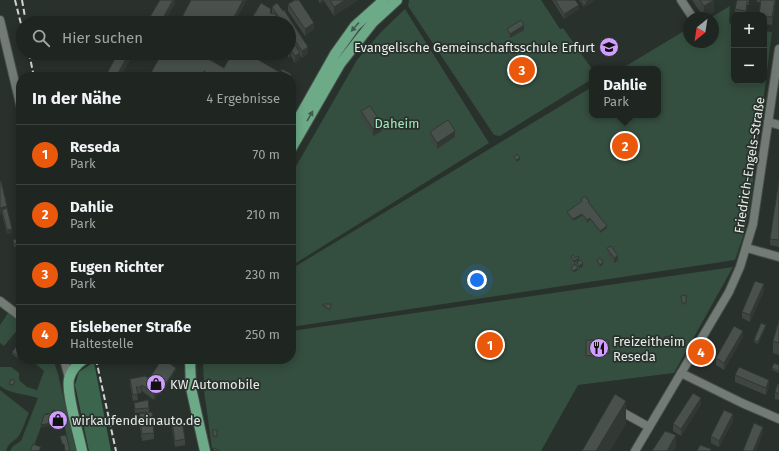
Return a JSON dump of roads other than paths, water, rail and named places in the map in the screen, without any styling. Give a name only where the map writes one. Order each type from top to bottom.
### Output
[{"type":"main road","points":[[296,123],[335,54],[355,26],[384,0]]},
{"type":"main road","points":[[296,140],[340,64],[373,22],[397,0]]},
{"type":"main road","points":[[78,364],[69,378],[69,394],[82,451]]},
{"type":"main road","points":[[190,364],[191,388],[205,451]]},
{"type":"street","points":[[681,0],[689,12]]},
{"type":"street","points":[[0,20],[16,87]]},
{"type":"street","name":"Friedrich-Engels-Straße","points":[[635,451],[729,292],[747,248],[755,212],[779,49]]},
{"type":"street","points":[[768,122],[779,126]]},
{"type":"street","points":[[747,248],[779,257]]},
{"type":"street","points":[[0,301],[16,312]]},
{"type":"street","points":[[65,364],[69,378]]},
{"type":"street","points":[[681,373],[742,403],[779,419]]},
{"type":"street","points":[[609,411],[615,410],[622,412],[649,427]]},
{"type":"railway","points":[[15,0],[19,16]]},
{"type":"railway","points":[[22,0],[25,16]]},
{"type":"railway","points":[[30,60],[33,72]]},
{"type":"railway","points":[[97,364],[116,451]]},
{"type":"place","name":"Evangelische Gemeinschaftsschule Erfurt","points":[[609,47]]},
{"type":"place","name":"Eugen Richter","points":[[522,70]]},
{"type":"place","name":"Dahlie","points":[[625,146]]},
{"type":"place","name":"Reseda","points":[[490,345]]},
{"type":"place","name":"Freizeitheim Reseda","points":[[599,348]]},
{"type":"place","name":"Eislebener Straße","points":[[701,352]]},
{"type":"place","name":"KW Automobile","points":[[156,384]]},
{"type":"place","name":"wirkaufendeinauto.de","points":[[58,420]]},
{"type":"park label","name":"Daheim","points":[[397,123]]}]
